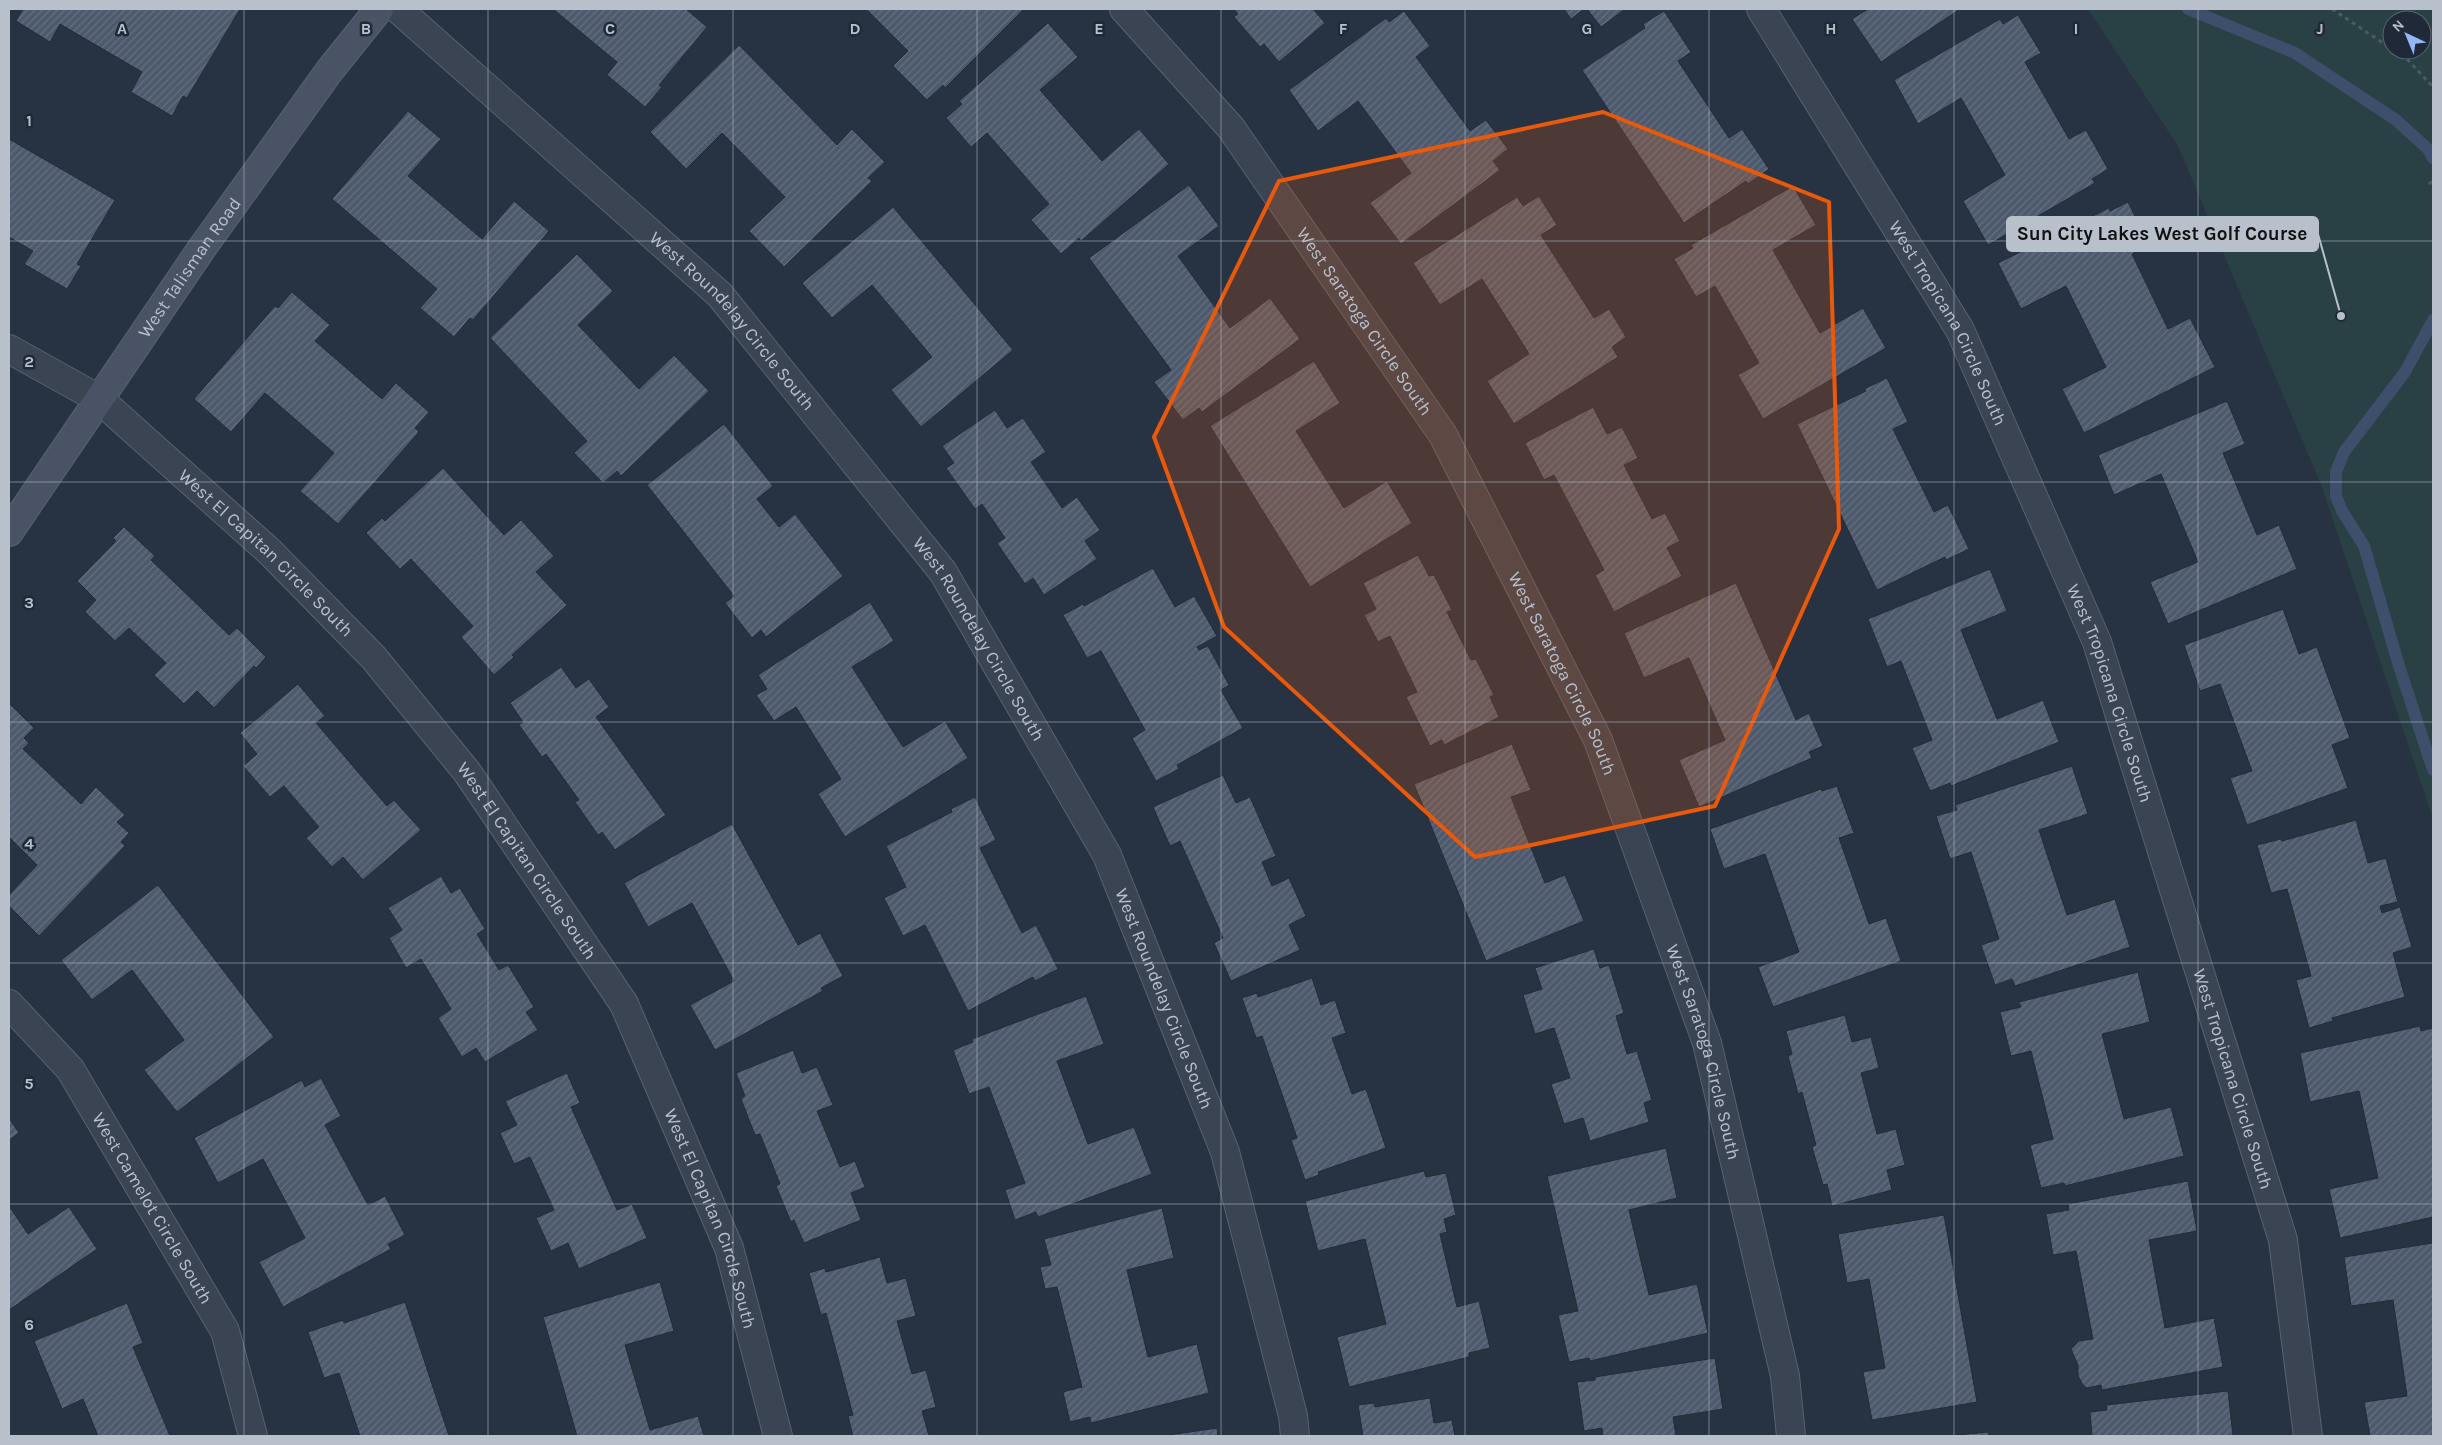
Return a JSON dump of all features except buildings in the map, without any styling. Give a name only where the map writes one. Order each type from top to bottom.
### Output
[{"type":"street","name":"West Talisman Road","points":[[9,532],[278,142],[330,70],[379,9]]},
{"type":"street","name":"West Roundelay Circle South","points":[[398,9],[720,295],[943,572],[1106,855],[1225,1152],[1293,1416],[1296,1436]]},
{"type":"street","name":"West Saratoga Circle South","points":[[1124,9],[1231,128],[1443,435],[1598,740],[1706,1043],[1785,1376],[1791,1436]]},
{"type":"street","name":"West Tropicana Circle South","points":[[1761,9],[1960,330],[2097,642],[2283,1240],[2308,1436]]},
{"type":"street","name":"West El Capitan Circle South","points":[[9,349],[99,399],[270,552],[374,658],[467,772],[624,1004],[729,1248],[778,1436]]},
{"type":"street","name":"West Camelot Circle South","points":[[9,1004],[70,1070],[225,1331],[253,1436]]},
{"type":"path","points":[[2332,9],[2382,42]]},
{"type":"path","points":[[2408,60],[2433,88]]},
{"type":"path","points":[[2428,184],[2433,181]]},
{"type":"highlighted area","points":[[1603,112],[1829,202],[1839,529],[1715,806],[1475,857],[1224,627],[1154,437],[1279,181]]},
{"type":"green space","points":[[2088,9],[2433,9],[2433,819],[2321,485],[2178,146]]},
{"type":"waterway","points":[[2188,9],[2295,53],[2396,120],[2428,149],[2433,158]]},
{"type":"waterway","points":[[2433,320],[2405,372],[2344,452],[2336,472],[2336,496],[2342,511],[2364,546],[2399,666],[2433,770]]},
{"type":"place","name":"Sun City Lakes West Golf Course","points":[[2341,316]]}]
